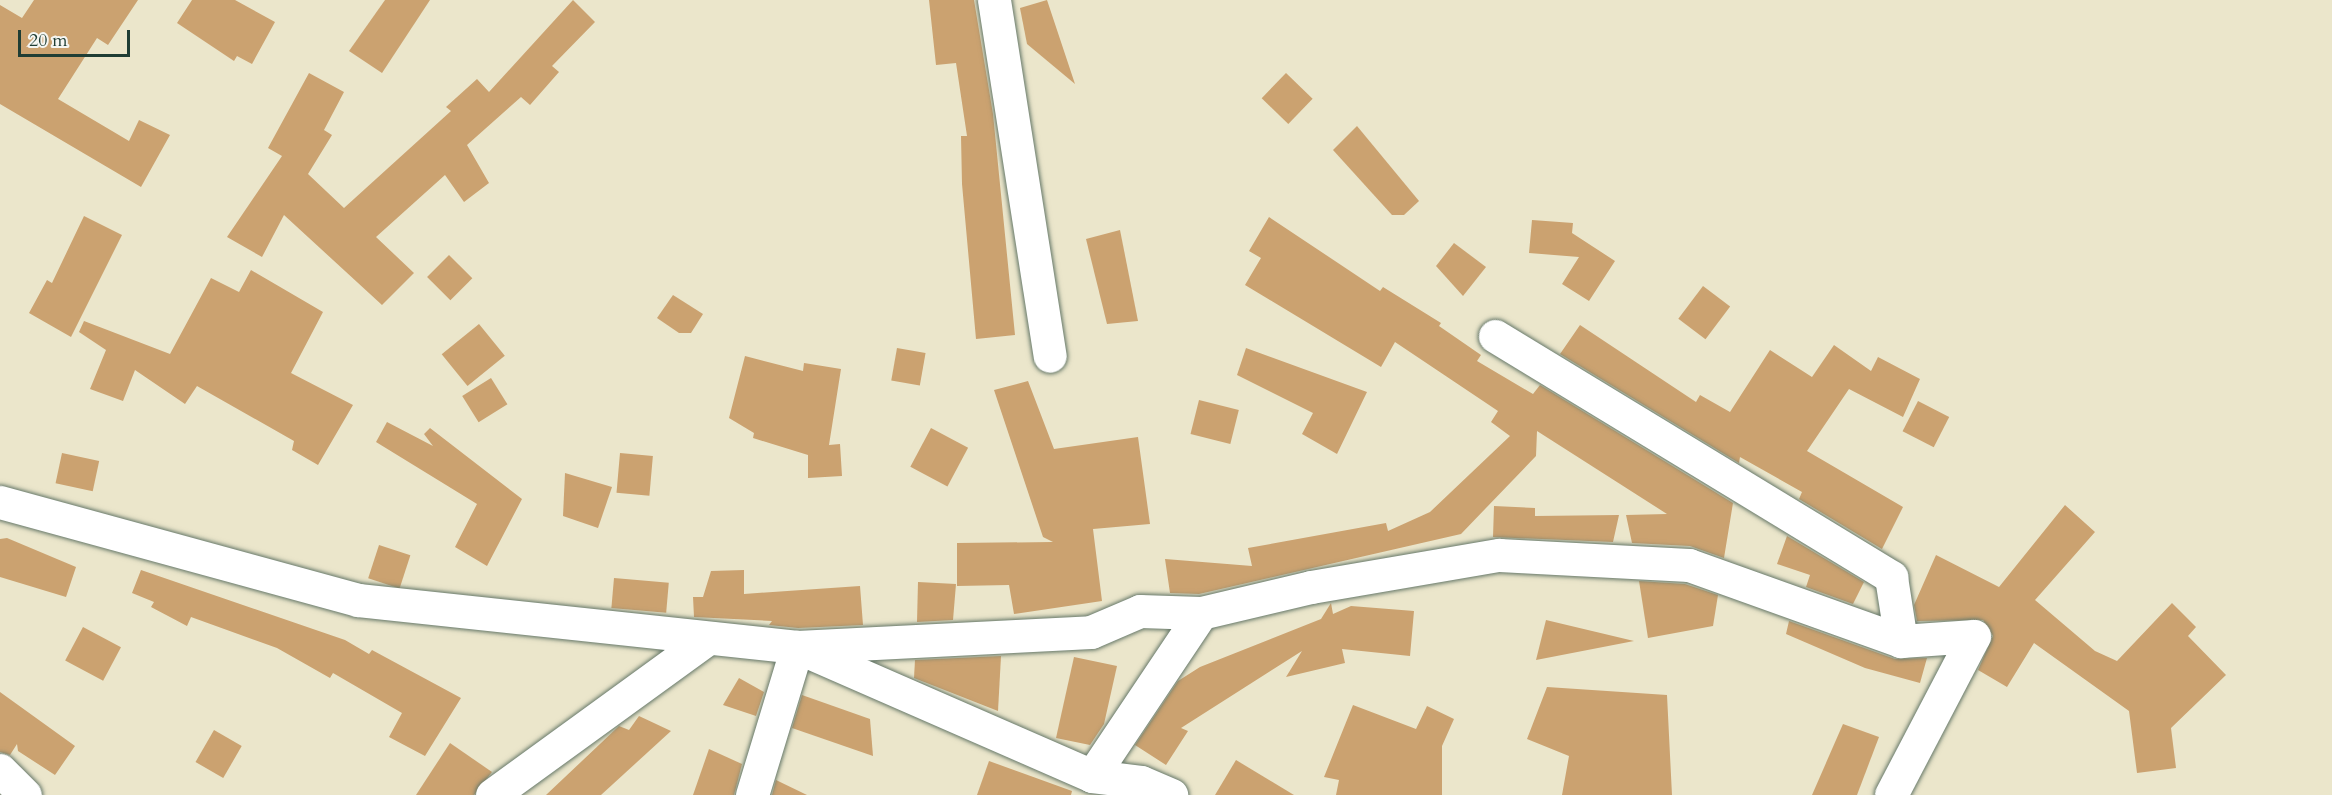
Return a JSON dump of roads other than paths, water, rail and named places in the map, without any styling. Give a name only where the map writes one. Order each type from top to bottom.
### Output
[{"type":"street","points":[[994,0],[1050,356]]},
{"type":"street","points":[[1495,336],[1891,577],[1901,641]]},
{"type":"street","points":[[0,502],[358,600],[797,647],[1091,632],[1140,611],[1201,613],[1311,587],[1500,555],[1689,565],[1901,641],[1974,636],[1891,795]]},
{"type":"street","points":[[1092,776],[1201,613]]},
{"type":"street","points":[[492,795],[708,638]]},
{"type":"street","points":[[797,647],[1092,776],[1141,782],[1172,795]]},
{"type":"street","points":[[752,795],[797,647]]},
{"type":"street","points":[[0,770],[25,795]]}]
